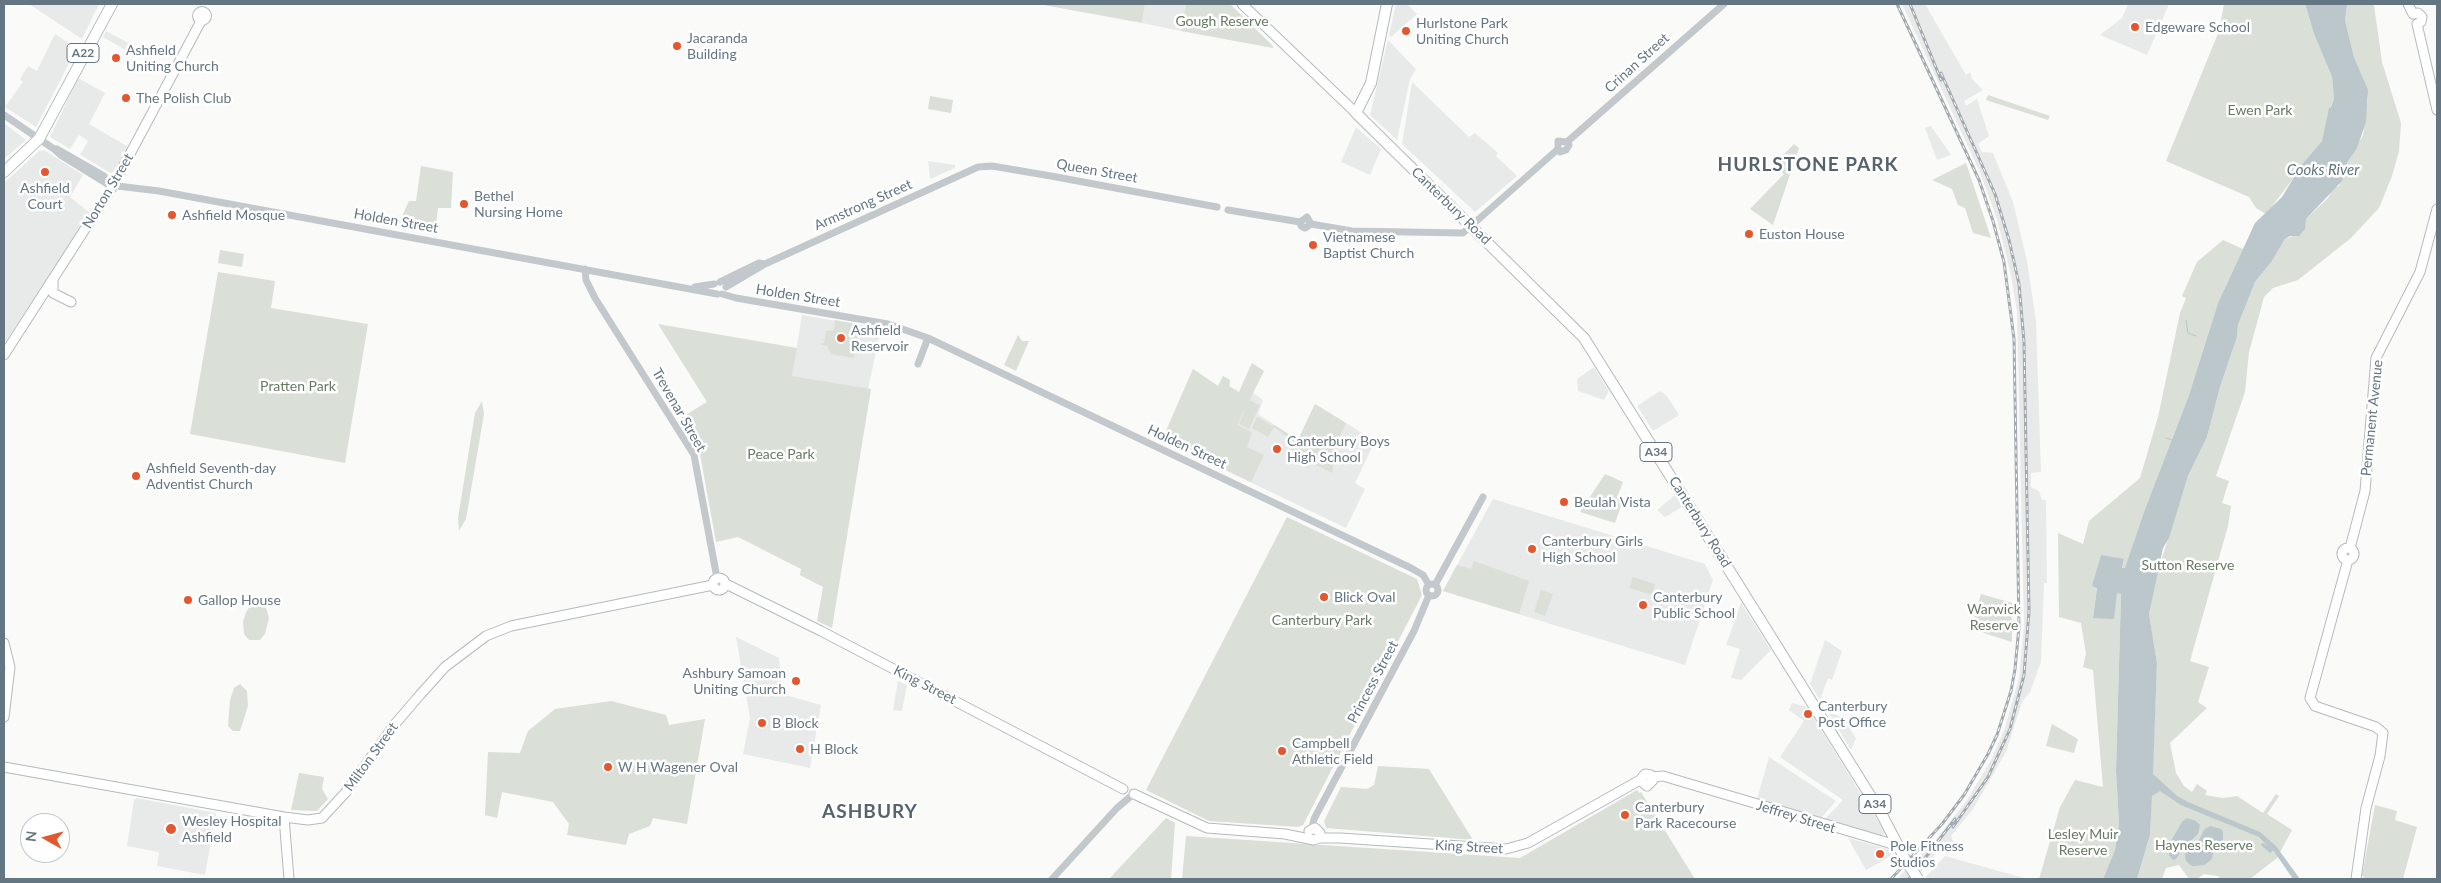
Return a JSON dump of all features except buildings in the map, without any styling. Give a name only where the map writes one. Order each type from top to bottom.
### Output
[{"type":"highway","name":"A22","points":[[4,172],[39,139],[112,4]]},
{"type":"highway","points":[[1356,113],[1371,83],[1387,4]]},
{"type":"highway","name":"Canterbury Road","points":[[1356,113],[1576,329],[1588,344],[1881,813],[1906,861],[1918,879]]},
{"type":"main road","points":[[1242,4],[1356,113]]},
{"type":"main road","points":[[2408,4],[2413,14],[2411,20],[2417,24],[2437,110]]},
{"type":"main road","name":"Norton Street","points":[[4,355],[114,184],[203,12]]},
{"type":"main road","name":"Permanent Avenue","points":[[2356,879],[2366,808],[2380,756],[2384,730],[2379,724],[2315,706],[2311,702],[2311,690],[2348,560],[2343,556],[2343,552],[2350,548],[2365,491],[2376,358],[2420,272],[2437,209]]},
{"type":"main road","points":[[53,278],[52,291],[71,302]]},
{"type":"main road","name":"King Street","points":[[715,581],[723,579],[726,584],[821,631],[1128,794],[1201,827],[1285,834],[1314,833],[1340,838],[1513,849],[1528,843],[1640,780],[1643,785],[1649,786],[1653,782],[1652,777],[1663,776]]},
{"type":"main road","name":"Milton Street","points":[[4,767],[284,817],[316,820],[329,813],[400,718],[426,688],[456,658],[495,631],[715,581]]},
{"type":"main road","points":[[4,643],[10,667],[4,717]]},
{"type":"main road","name":"Jeffrey Street","points":[[1663,776],[1889,843],[1901,850]]},
{"type":"main road","points":[[284,817],[289,879]]},
{"type":"street","name":"Crinan Street","points":[[1472,226],[1558,150],[1558,141],[1567,142],[1724,4]]},
{"type":"street","name":"Holden Street","points":[[4,115],[54,149],[65,152],[114,184],[673,286],[721,288],[739,295],[899,322],[928,338],[1411,568],[1423,575],[1432,585]]},
{"type":"street","name":"Queen Street","points":[[971,169],[985,166],[1008,169],[1217,207],[1223,203],[1228,210],[1300,222],[1306,217],[1310,219],[1311,224],[1352,231],[1439,234],[1463,233],[1472,226]]},
{"type":"street","name":"Armstrong Street","points":[[721,288],[759,264],[765,264],[971,169]]},
{"type":"street","name":"Trevenar Street","points":[[585,269],[586,280],[595,298],[694,455],[715,581]]},
{"type":"street","points":[[918,364],[928,338]]},
{"type":"street","points":[[1432,585],[1483,498]]},
{"type":"street","name":"Princess Street","points":[[1314,833],[1322,806],[1414,631],[1429,595],[1426,589],[1432,585]]},
{"type":"street","points":[[1052,879],[1128,794]]},
{"type":"shaded area","points":[[29,4],[99,4],[82,39]]},
{"type":"shaded area","points":[[1145,4],[1186,4],[1181,31],[1142,23]]},
{"type":"shaded area","points":[[1396,4],[1407,4],[1417,14],[1391,37],[1389,35]]},
{"type":"shaded area","points":[[1902,4],[1925,4],[1966,75],[1970,72],[1972,79],[1983,90],[1964,101],[1966,106],[1977,99],[1989,136],[1978,144],[1982,152],[1993,153],[2013,202],[2027,261],[2036,321],[2041,472],[2031,473],[2031,487],[2039,491],[2042,500],[2046,500],[2047,583],[2044,583],[2041,662],[2030,692],[2022,702],[2006,752],[1973,809],[1951,836],[1953,842],[1945,853],[1938,851],[1915,879],[1897,879],[1935,841],[1967,800],[1991,760],[2005,728],[2019,678],[2024,626],[2017,311],[2010,271],[1997,219],[1979,170]]},
{"type":"shaded area","name":"Edgeware School","points":[[2128,4],[2169,4],[2147,55],[2100,35],[2122,18]]},
{"type":"shaded area","points":[[106,31],[140,49],[136,56],[103,37]]},
{"type":"shaded area","points":[[55,34],[77,48],[36,127],[5,107],[23,82],[20,79],[28,66],[37,71]]},
{"type":"shaded area","points":[[1388,40],[1416,69],[1410,79],[1397,140],[1370,115]]},
{"type":"shaded area","points":[[78,78],[105,93],[89,124],[130,148],[114,175],[80,155],[88,141],[79,135],[70,149],[50,137]]},
{"type":"shaded area","points":[[1412,82],[1469,137],[1475,133],[1498,153],[1496,156],[1517,176],[1475,212],[1402,144]]},
{"type":"shaded area","points":[[4,123],[26,140],[4,159]]},
{"type":"shaded area","points":[[1931,126],[1951,155],[1937,160],[1925,128]]},
{"type":"shaded area","points":[[1356,127],[1381,149],[1370,175],[1341,162]]},
{"type":"shaded area","points":[[44,150],[83,175],[70,197],[90,213],[4,344],[4,183],[39,151]]},
{"type":"shaded area","points":[[928,161],[955,165],[955,168],[930,179]]},
{"type":"shaded area","points":[[802,315],[866,326],[865,330],[871,331],[872,327],[881,329],[868,389],[792,376]]},
{"type":"shaded area","name":"Canterbury Boys High School","points":[[1252,363],[1264,371],[1253,393],[1263,400],[1258,414],[1298,440],[1315,404],[1375,441],[1355,483],[1365,489],[1346,528],[1162,440],[1193,369],[1218,386],[1223,376],[1230,380],[1229,386],[1239,392]]},
{"type":"shaded area","points":[[1594,367],[1609,391],[1604,400],[1578,391],[1577,379]]},
{"type":"shaded area","points":[[1660,391],[1667,396],[1679,415],[1653,431],[1637,406]]},
{"type":"shaded area","points":[[1675,495],[1682,507],[1665,517],[1657,510]]},
{"type":"shaded area","points":[[1493,499],[1705,564],[1713,580],[1685,665],[1443,591]]},
{"type":"shaded area","points":[[1741,603],[1771,650],[1741,680],[1731,678],[1740,649],[1726,645]]},
{"type":"shaded area","points":[[736,637],[779,658],[782,694],[821,705],[810,768],[743,754],[750,718]]},
{"type":"shaded area","points":[[1825,640],[1842,651],[1832,680],[1828,678],[1820,700],[1810,684]]},
{"type":"shaded area","points":[[898,681],[907,685],[902,711],[893,710]]},
{"type":"shaded area","points":[[1792,703],[1807,707],[1885,833],[1881,836],[1825,819],[1843,800],[1780,757],[1804,721],[1789,710]]},
{"type":"shaded area","points":[[1829,713],[1848,718],[1845,722],[1856,738],[1851,750]]},
{"type":"shaded area","points":[[1769,757],[1836,801],[1821,818],[1757,799]]},
{"type":"shaded area","name":"Wesley Hospital Ashfield","points":[[137,798],[216,813],[205,875],[157,866],[159,852],[127,846],[134,800]]},
{"type":"shaded area","points":[[1848,838],[1891,850],[1891,856],[1866,870]]},
{"type":"shaded area","points":[[1945,856],[2027,879],[1927,879],[1926,877]]},
{"type":"green space","points":[[1038,4],[1145,4],[1142,23]]},
{"type":"green space","name":"Gough Reserve","points":[[1186,4],[1230,4],[1273,48],[1181,31]]},
{"type":"green space","name":"Ewen Park","points":[[2224,4],[2305,4],[2314,34],[2332,77],[2334,98],[2327,116],[2326,130],[2322,141],[2266,214],[2256,208],[2249,197],[2166,161],[2219,31]]},
{"type":"green space","name":"Sutton Reserve","points":[[2347,4],[2374,5],[2382,62],[2401,123],[2399,151],[2392,176],[2379,208],[2351,238],[2298,280],[2273,288],[2264,297],[2249,352],[2245,392],[2216,476],[2229,481],[2222,503],[2231,506],[2228,526],[2190,661],[2209,667],[2198,702],[2207,708],[2170,743],[2176,773],[2184,786],[2192,792],[2197,784],[2207,791],[2205,795],[2223,798],[2237,796],[2263,813],[2276,794],[2279,796],[2267,814],[2292,830],[2277,858],[2250,879],[2220,879],[2218,876],[2204,874],[2197,879],[2189,879],[2179,865],[2166,868],[2162,879],[2137,879],[2150,835],[2157,663],[2149,614],[2155,580],[2188,476],[2207,437],[2220,387],[2237,337],[2238,325],[2255,282],[2272,261],[2285,239],[2296,235],[2306,219],[2328,198],[2333,188],[2339,186],[2347,163],[2363,135],[2368,98],[2364,81],[2354,57],[2345,20]]},
{"type":"green space","points":[[1988,95],[2050,116],[2048,120],[1986,100]]},
{"type":"green space","points":[[930,96],[953,100],[951,113],[928,109]]},
{"type":"green space","points":[[1794,144],[1799,148],[1773,225],[1750,209],[1784,174],[1773,165]]},
{"type":"green space","points":[[1966,163],[1991,238],[1973,233],[1965,208],[1958,205],[1952,189],[1932,180]]},
{"type":"green space","points":[[421,166],[453,172],[451,208],[438,208],[435,233],[397,227],[409,201],[416,201]]},
{"type":"green space","name":"Lesley Muir Reserve","points":[[2223,240],[2243,249],[2218,303],[2188,398],[2145,509],[2125,569],[2122,569],[2124,560],[2093,586],[2097,587],[2093,618],[2117,593],[2121,593],[2116,771],[2119,823],[2115,850],[2103,879],[2039,879],[2060,807],[2075,780],[2103,787],[2093,670],[2083,667],[2086,654],[2081,623],[2059,617],[2058,533],[2083,544],[2089,521],[2140,478],[2158,417],[2180,313],[2186,298],[2182,296],[2197,262]]},
{"type":"green space","points":[[220,250],[244,254],[242,267],[218,263]]},
{"type":"green space","name":"Pratten Park","points":[[218,272],[275,281],[271,308],[368,324],[345,463],[190,434]]},
{"type":"green space","points":[[835,320],[856,324],[858,331],[854,358],[831,354],[827,346],[820,344],[824,343],[826,331],[834,330]]},
{"type":"green space","name":"Peace Park","points":[[658,324],[797,348],[792,376],[871,389],[832,628],[817,621],[823,587],[800,575],[801,569],[738,537],[716,542],[700,454],[679,419],[707,402]]},
{"type":"green space","points":[[1018,335],[1022,341],[1029,341],[1016,371],[1004,365]]},
{"type":"green space","points":[[1252,363],[1264,371],[1237,425],[1252,432],[1247,447],[1264,455],[1251,482],[1162,440],[1193,369],[1218,386],[1223,376],[1230,380],[1229,386],[1239,392]]},
{"type":"green space","points":[[1249,400],[1260,405],[1249,429],[1239,424]]},
{"type":"green space","points":[[482,401],[484,414],[466,519],[459,531],[458,518],[475,413]]},
{"type":"green space","points":[[1315,404],[1346,423],[1330,458],[1334,462],[1332,473],[1310,462],[1307,468],[1290,459],[1292,454],[1289,452],[1294,442],[1274,427],[1268,437],[1252,428],[1257,417],[1298,440]]},
{"type":"green space","points":[[1605,474],[1623,482],[1617,498],[1623,500],[1615,523],[1580,512]]},
{"type":"green space","name":"Canterbury Park","points":[[1287,517],[1417,579],[1422,595],[1303,825],[1298,827],[1209,821],[1146,790]]},
{"type":"green space","points":[[1474,561],[1529,581],[1519,614],[1443,591],[1457,565],[1471,569]]},
{"type":"green space","points":[[1633,577],[1655,584],[1652,595],[1629,588]]},
{"type":"green space","points":[[1541,590],[1553,594],[1545,616],[1534,612]]},
{"type":"green space","name":"Warwick Reserve","points":[[1981,594],[2012,603],[2012,642],[1971,629]]},
{"type":"green space","points":[[251,605],[265,606],[269,618],[265,634],[260,640],[249,640],[244,634],[243,622],[246,612]]},
{"type":"green space","points":[[240,684],[247,691],[248,706],[240,731],[233,731],[228,726],[230,700],[234,688]]},
{"type":"green space","points":[[611,701],[666,715],[669,725],[705,719],[687,824],[653,818],[650,826],[629,834],[626,845],[567,835],[569,824],[553,802],[502,792],[497,818],[485,815],[488,752],[520,753],[528,731],[555,709]]},
{"type":"green space","points":[[2052,724],[2078,739],[2074,753],[2046,746]]},
{"type":"green space","points":[[1378,766],[1429,769],[1473,840],[1326,828],[1324,821],[1341,787],[1367,789],[1374,785]]},
{"type":"green space","points":[[299,773],[324,777],[322,789],[328,799],[317,811],[291,810]]},
{"type":"green space","name":"Canterbury Park Racecourse","points":[[1637,790],[1639,793],[1641,792],[1695,879],[1182,879],[1186,836],[1520,858]]},
{"type":"green space","points":[[2375,805],[2397,811],[2395,820],[2417,827],[2403,879],[2365,879],[2362,875]]},
{"type":"green space","points":[[1166,818],[1175,823],[1171,879],[1109,879]]},
{"type":"water","name":"Cooks River","points":[[2305,4],[2347,4],[2345,20],[2354,57],[2368,90],[2366,122],[2357,148],[2347,163],[2342,181],[2306,219],[2305,229],[2299,236],[2290,236],[2285,239],[2272,261],[2255,282],[2238,325],[2237,337],[2220,387],[2207,437],[2188,476],[2169,538],[2163,548],[2149,614],[2157,663],[2153,774],[2177,796],[2188,802],[2260,832],[2276,846],[2300,879],[2293,879],[2273,850],[2270,853],[2261,845],[2263,843],[2268,846],[2259,837],[2181,805],[2160,791],[2152,796],[2150,835],[2137,879],[2103,879],[2115,850],[2119,823],[2116,771],[2121,594],[2117,593],[2114,619],[2093,618],[2097,588],[2092,586],[2101,555],[2124,559],[2122,568],[2125,568],[2145,509],[2188,398],[2218,303],[2255,223],[2282,197],[2301,166],[2322,141],[2329,108],[2334,98],[2332,77],[2314,34]]},
{"type":"water","points":[[2187,818],[2196,821],[2200,825],[2198,834],[2173,860],[2169,855],[2171,841],[2182,822]]},
{"type":"water","points":[[2210,826],[2221,829],[2223,832],[2223,842],[2216,846],[2211,860],[2204,865],[2192,866],[2186,861],[2185,854],[2198,842],[2204,830]]},
{"type":"waterway","points":[[2186,320],[2188,333],[2196,336]]},
{"type":"waterway","points":[[2166,438],[2172,440]]},
{"type":"railway","points":[[1891,879],[1942,824],[1964,795],[1988,754],[1997,735],[2011,691],[2019,627],[2014,339],[2004,262],[1979,180],[1897,4]]},
{"type":"railway","points":[[1910,4],[1941,80]]},
{"type":"railway","points":[[1941,73],[1995,194],[2009,240],[2019,284],[2024,342],[2029,611],[2024,675],[2010,729],[1988,777],[1953,827]]},
{"type":"railway","points":[[1909,879],[1955,819]]},
{"type":"place","name":"Edgeware School","points":[[2135,27]]},
{"type":"place","name":"Hurlstone Park Uniting Church","points":[[1406,31]]},
{"type":"place","name":"Jacaranda Building","points":[[677,46]]},
{"type":"place","name":"Ashfield Uniting Church","points":[[116,58]]},
{"type":"place","name":"The Polish Club","points":[[126,98]]},
{"type":"place","name":"Ashfield Court","points":[[45,172]]},
{"type":"place","name":"Bethel Nursing Home","points":[[464,204]]},
{"type":"place","name":"Ashfield Mosque","points":[[172,215]]},
{"type":"place","name":"Euston House","points":[[1749,234]]},
{"type":"place","name":"Vietnamese Baptist Church","points":[[1313,245]]},
{"type":"place","name":"Ashfield Reservoir","points":[[841,338]]},
{"type":"place","name":"Canterbury Boys High School","points":[[1277,449]]},
{"type":"place","name":"Ashfield Seventh-day Adventist Church","points":[[136,476]]},
{"type":"place","name":"Beulah Vista","points":[[1564,502]]},
{"type":"place","name":"Canterbury Girls High School","points":[[1532,549]]},
{"type":"place","name":"Blick Oval","points":[[1324,597]]},
{"type":"place","name":"Gallop House","points":[[188,600]]},
{"type":"place","name":"Canterbury Public School","points":[[1643,605]]},
{"type":"place","name":"Ashbury Samoan Uniting Church","points":[[796,681]]},
{"type":"place","name":"Canterbury Post Office","points":[[1808,714]]},
{"type":"place","name":"B Block","points":[[762,723]]},
{"type":"place","name":"H Block","points":[[800,749]]},
{"type":"place","name":"Campbell Athletic Field","points":[[1282,751]]},
{"type":"place","name":"W H Wagener Oval","points":[[608,767]]},
{"type":"place","name":"Canterbury Park Racecourse","points":[[1625,815]]},
{"type":"place","name":"Wesley Hospital Ashfield","points":[[171,829]]},
{"type":"place","name":"Pole Fitness Studios","points":[[1880,854]]},
{"type":"district","name":"HURLSTONE PARK","points":[[1808,165]]},
{"type":"district","name":"ASHBURY","points":[[870,812]]},
{"type":"park label","name":"Haynes Reserve","points":[[2204,845]]}]
